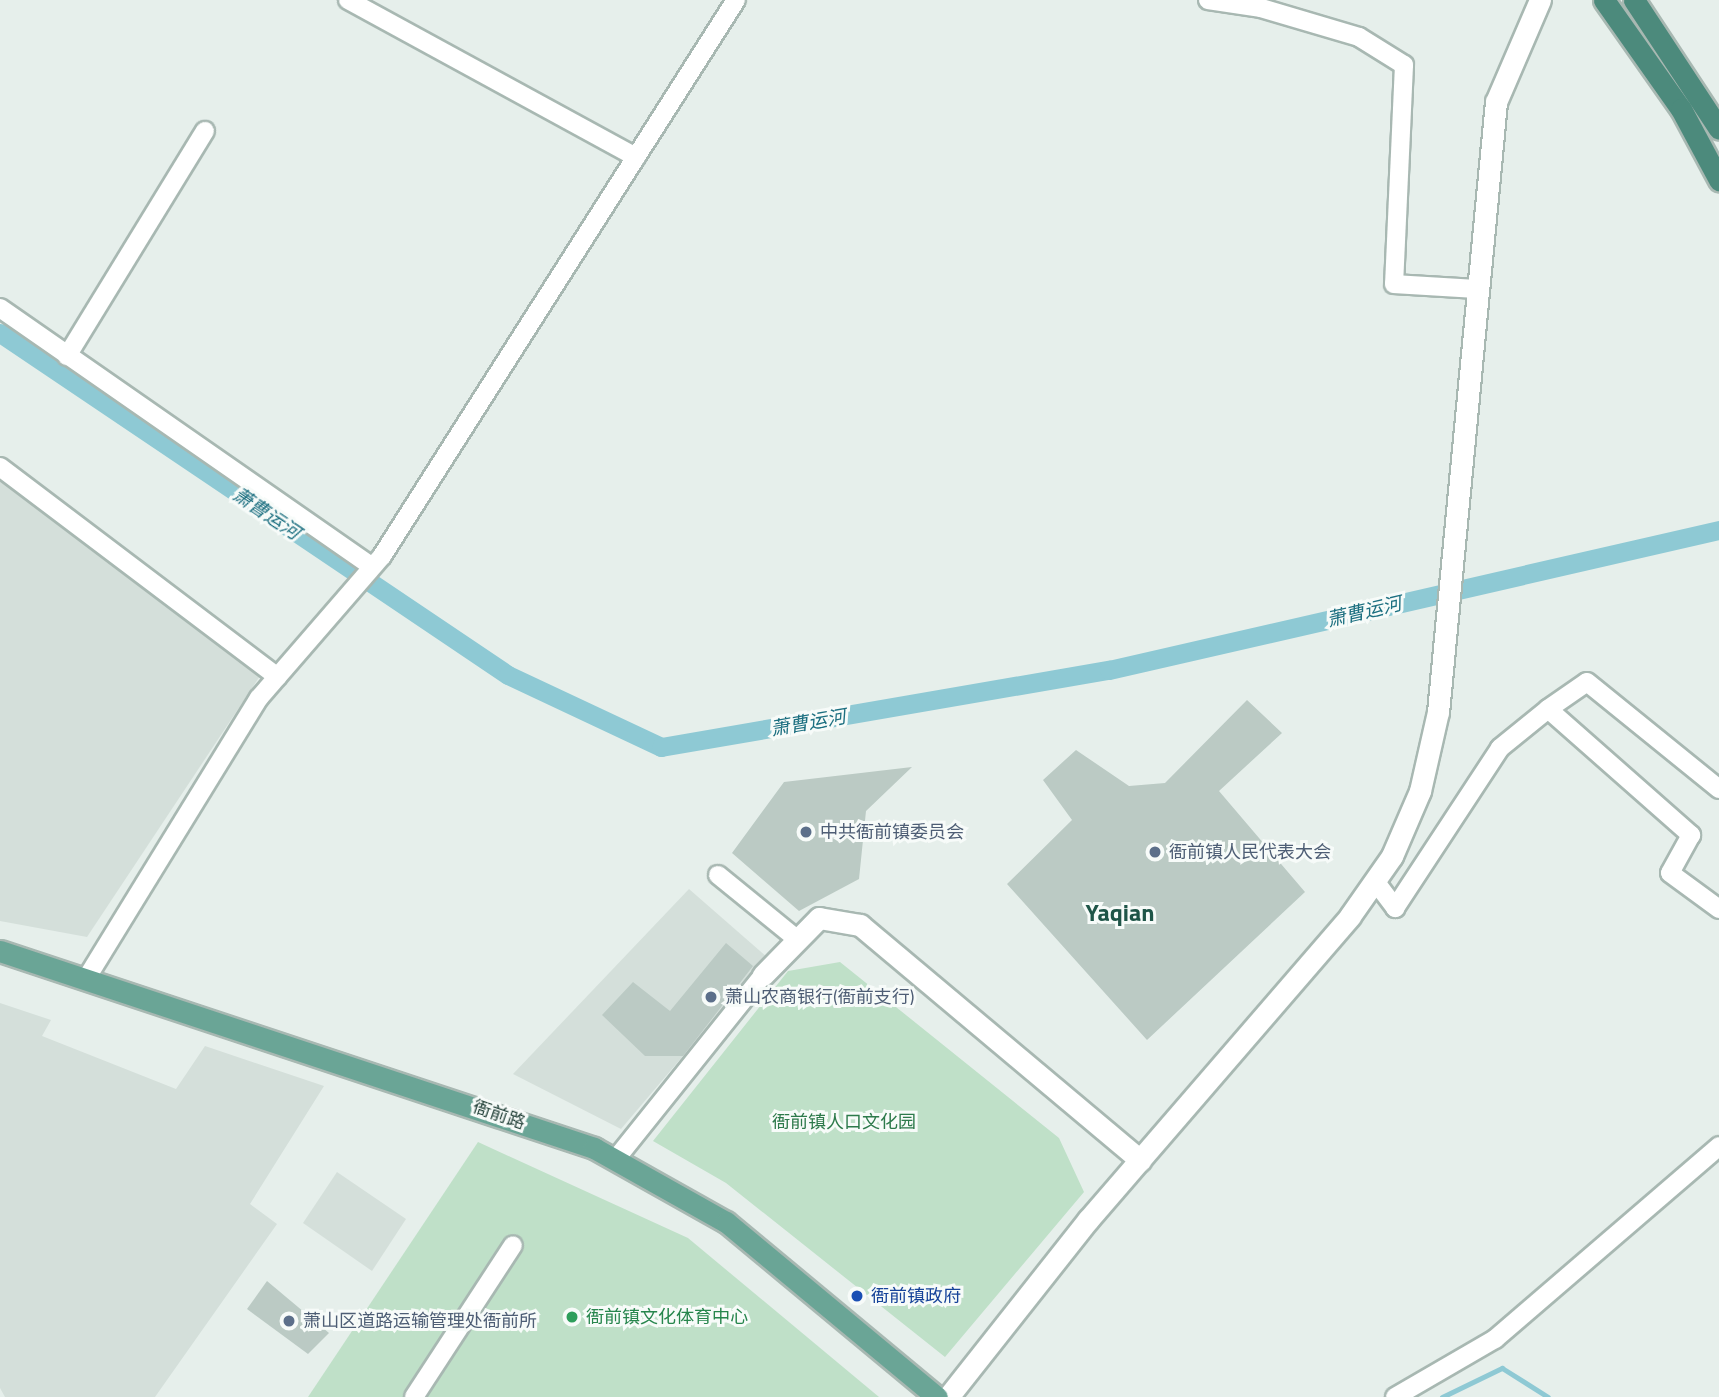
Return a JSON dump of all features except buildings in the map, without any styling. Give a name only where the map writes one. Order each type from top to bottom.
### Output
[{"type":"highway","points":[[1604,0],[1681,110],[1719,180]]},
{"type":"highway","points":[[1634,0],[1719,129]]},
{"type":"main road","name":"衙前路","points":[[0,951],[354,1065],[615,1160],[726,1222],[937,1397]]},
{"type":"street","points":[[348,0],[636,157]]},
{"type":"street","points":[[86,979],[278,677],[377,562],[736,0]]},
{"type":"street","points":[[1208,0],[1261,8],[1359,37],[1404,65],[1394,284],[1476,289]]},
{"type":"street","points":[[948,1397],[1140,1160],[1375,881],[1420,791],[1438,712],[1451,551],[1496,102],[1540,0]]},
{"type":"street","points":[[67,356],[205,131]]},
{"type":"street","points":[[0,308],[67,356],[377,562]]},
{"type":"street","points":[[0,467],[278,677]]},
{"type":"street","points":[[1375,881],[1395,908],[1500,748],[1587,682],[1719,789]]},
{"type":"street","points":[[1548,709],[1691,835],[1670,873],[1719,909]]},
{"type":"street","points":[[718,875],[798,940]]},
{"type":"street","points":[[615,1160],[763,975],[819,918],[860,925],[1140,1160]]},
{"type":"street","points":[[1395,1397],[1495,1339],[1719,1146]]},
{"type":"street","points":[[414,1397],[513,1245]]},
{"type":"shaded area","points":[[0,469],[266,667],[87,937],[0,921]]},
{"type":"shaded area","points":[[689,889],[767,957],[621,1129],[513,1074]]},
{"type":"shaded area","points":[[0,1003],[51,1020],[42,1036],[176,1089],[205,1046],[324,1086],[250,1204],[277,1224],[155,1397],[5,1397],[0,1388]]},
{"type":"shaded area","points":[[337,1172],[406,1219],[372,1271],[303,1223]]},
{"type":"green space","name":"衙前镇人口文化园","points":[[840,962],[1059,1138],[1084,1192],[945,1357],[726,1183],[653,1141],[788,971]]},
{"type":"green space","name":"衙前镇文化体育中心","points":[[478,1142],[688,1238],[879,1397],[308,1397]]},
{"type":"waterway","name":"萧曹运河","points":[[0,333],[508,675],[661,747],[1109,670],[1719,530]]},
{"type":"waterway","points":[[1442,1397],[1502,1368],[1548,1397]]},
{"type":"place","name":"中共衙前镇委员会","points":[[806,832]]},
{"type":"place","name":"衙前镇人民代表大会","points":[[1155,852]]},
{"type":"place","name":"萧山农商银行(衙前支行)","points":[[711,997]]},
{"type":"place","name":"衙前镇政府","points":[[857,1296]]},
{"type":"place","name":"衙前镇文化体育中心","points":[[572,1317]]},
{"type":"place","name":"萧山区道路运输管理处衙前所","points":[[289,1321]]},
{"type":"district","name":"Yaqian","points":[[1120,913]]}]
